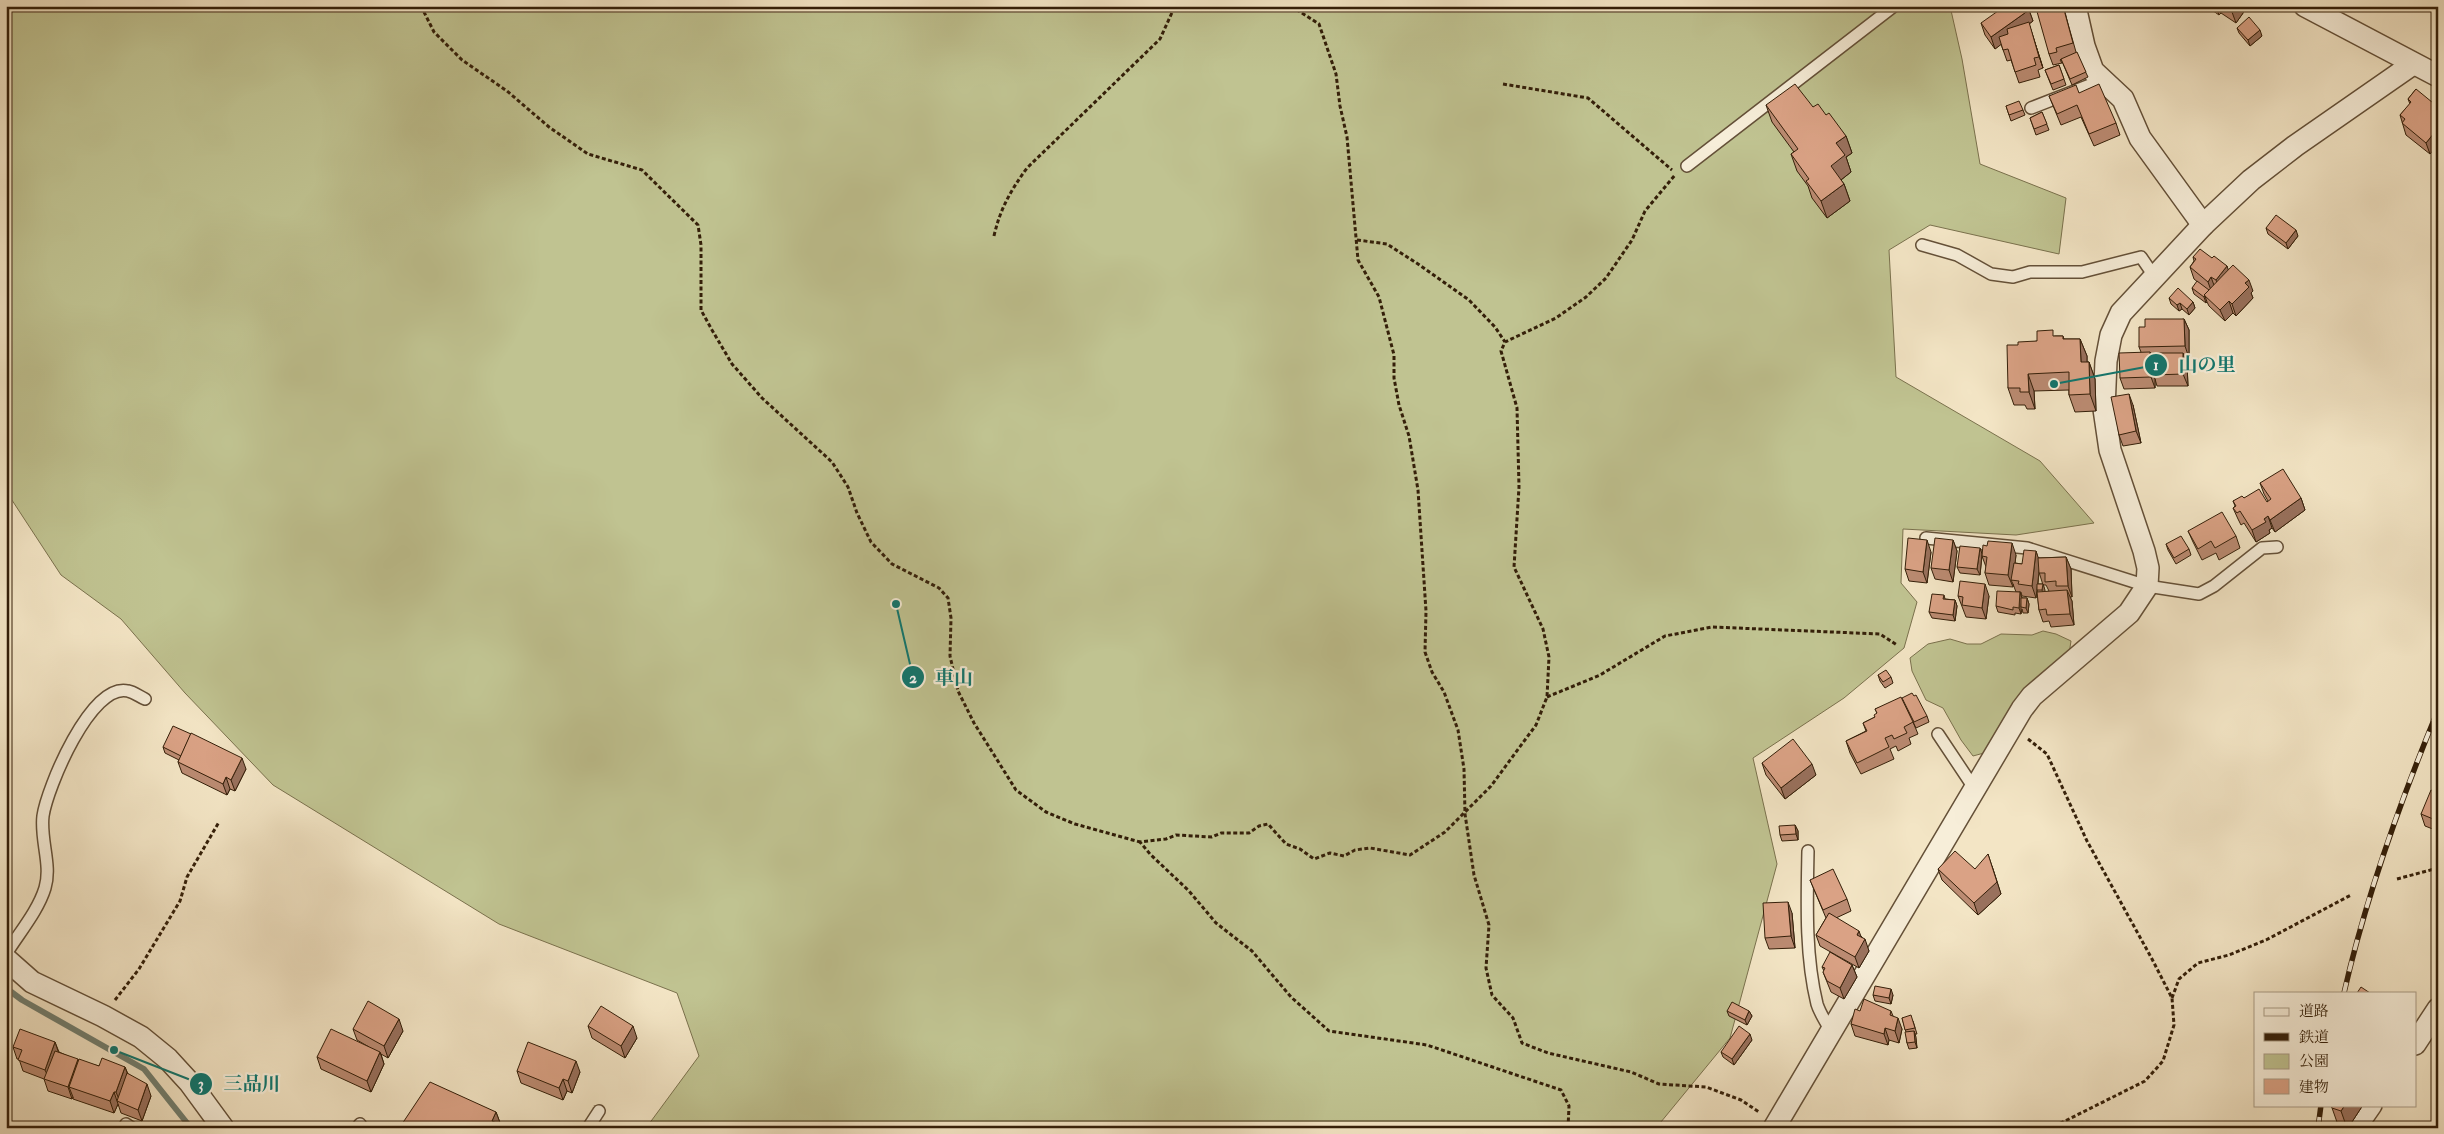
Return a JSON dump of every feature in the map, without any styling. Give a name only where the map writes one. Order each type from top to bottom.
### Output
[{"type":"street","points":[[2076,6],[2084,46],[2093,72],[2123,98],[2140,138],[2202,225]]},
{"type":"street","points":[[2305,6],[2438,76]]},
{"type":"street","points":[[1775,1126],[1974,788],[2032,696],[2129,612],[2147,586],[2148,568],[2144,551],[2110,450],[2104,410],[2104,387],[2110,335],[2121,313],[2202,225],[2251,180],[2294,146],[2413,64]]},
{"type":"street","points":[[6,958],[32,982],[103,1016],[141,1037],[168,1059],[190,1083],[223,1128]]},
{"type":"street","points":[[2416,1042],[2438,1009]]},
{"type":"street","points":[[2355,1128],[2370,1106]]},
{"type":"lane","points":[[1687,166],[1894,6]]},
{"type":"lane","points":[[2031,108],[2103,80]]},
{"type":"lane","points":[[1922,246],[1957,255],[1991,274],[2014,277],[2030,272],[2082,272],[2141,257],[2154,276]]},
{"type":"lane","points":[[1926,538],[2027,548],[2147,586],[2199,594],[2214,586],[2262,548],[2277,546]]},
{"type":"lane","points":[[6,954],[45,890],[48,875],[43,816],[56,773],[77,732],[95,706],[114,692],[127,690],[145,699]]},
{"type":"lane","points":[[1938,734],[1974,788]]},
{"type":"lane","points":[[1808,852],[1808,925],[1812,972],[1818,1006],[1831,1032]]},
{"type":"lane","points":[[588,1128],[599,1111]]},
{"type":"path","points":[[421,6],[434,32],[462,60],[507,91],[549,127],[588,154],[642,170],[698,225],[701,245],[700,310],[732,364],[762,398],[832,462],[848,487],[857,513],[871,542],[892,564],[939,588],[948,598],[950,656],[958,691],[974,724],[1016,790],[1046,812],[1068,821],[1140,842],[1166,839],[1176,835],[1212,837],[1221,833],[1249,833],[1259,826],[1268,824],[1286,844],[1300,849],[1314,859],[1330,853],[1344,856],[1355,850],[1370,848],[1410,855],[1445,832],[1491,786],[1536,725],[1547,697],[1549,657],[1543,628],[1514,567],[1518,526],[1517,408],[1501,351],[1505,342],[1556,318],[1586,297],[1606,278],[1632,240],[1645,210],[1676,174],[1687,166]]},
{"type":"path","points":[[994,236],[999,213],[1012,188],[1027,168],[1160,39],[1175,6]]},
{"type":"path","points":[[1291,6],[1319,24],[1336,74],[1340,106],[1347,137],[1358,260],[1379,297],[1394,355],[1394,378],[1399,405],[1409,436],[1418,490],[1426,611],[1425,652],[1432,672],[1444,692],[1458,730],[1464,769],[1465,814],[1474,875],[1489,925],[1486,968],[1492,994],[1513,1018],[1522,1043],[1548,1053],[1631,1072],[1659,1084],[1706,1087],[1741,1100],[1775,1126]]},
{"type":"path","points":[[1503,84],[1588,98],[1676,174]]},
{"type":"path","points":[[1357,240],[1387,244],[1418,264],[1469,300],[1495,328],[1505,342]]},
{"type":"path","points":[[1547,697],[1600,675],[1665,636],[1712,627],[1880,634],[1897,645]]},
{"type":"path","points":[[2012,726],[2047,754],[2087,841],[2172,998]]},
{"type":"path","points":[[103,1016],[139,969],[180,901],[187,877],[219,822]]},
{"type":"path","points":[[1140,842],[1189,891],[1216,923],[1252,951],[1291,997],[1330,1030],[1426,1045],[1561,1090],[1569,1106],[1568,1128]]},
{"type":"path","points":[[2397,879],[2438,868]]},
{"type":"path","points":[[2052,1128],[2145,1081],[2163,1061],[2174,1025],[2172,998],[2178,979],[2198,964],[2229,955],[2266,940],[2351,895]]},
{"type":"green space","points":[[6,6],[1950,6],[1962,59],[1980,164],[2066,198],[2059,254],[1930,225],[1889,250],[1896,377],[2040,461],[2094,523],[2016,535],[1903,529],[1901,583],[1917,602],[1904,648],[1844,698],[1753,758],[1777,864],[1730,1038],[1656,1128],[646,1128],[699,1056],[677,993],[499,924],[273,785],[185,693],[121,619],[61,575],[6,491]]},
{"type":"green space","points":[[2043,631],[2056,634],[2071,641],[2069,654],[1984,753],[1973,756],[1961,740],[1943,708],[1926,700],[1912,671],[1910,658],[1928,644],[1950,639],[1967,644],[1981,644],[2001,634],[2032,635]]},
{"type":"building","points":[[2005,6],[2027,6],[2029,10],[1991,37],[1981,23]]},
{"type":"building","points":[[2063,6],[2073,43],[2056,48],[2057,52],[2049,54],[2036,8]]},
{"type":"building","points":[[2224,6],[2236,6],[2232,12]]},
{"type":"building","points":[[2249,17],[2260,30],[2248,40],[2237,28]]},
{"type":"building","points":[[2029,22],[2039,57],[2034,58],[2036,65],[2015,72],[2008,49],[2003,50],[1999,37],[2008,34],[2007,29]]},
{"type":"building","points":[[2077,52],[2086,72],[2070,79],[2061,59]]},
{"type":"building","points":[[2059,65],[2064,79],[2051,84],[2045,70]]},
{"type":"building","points":[[1795,84],[1813,107],[1818,104],[1826,115],[1829,113],[1846,136],[1836,143],[1845,155],[1831,166],[1844,184],[1821,201],[1806,181],[1809,179],[1791,154],[1798,149],[1766,105]]},
{"type":"building","points":[[2099,84],[2116,123],[2089,134],[2077,105],[2057,114],[2049,96],[2076,85],[2079,93]]},
{"type":"building","points":[[2416,89],[2438,107],[2438,128],[2426,143],[2402,123],[2405,119],[2400,115],[2411,102],[2408,99]]},
{"type":"building","points":[[2019,101],[2023,110],[2009,115],[2006,106]]},
{"type":"building","points":[[2042,112],[2047,124],[2034,129],[2030,118]]},
{"type":"building","points":[[2276,215],[2296,230],[2286,243],[2266,228]]},
{"type":"building","points":[[2200,249],[2212,258],[2214,256],[2227,266],[2216,280],[2211,277],[2208,282],[2190,267],[2196,259],[2193,257]]},
{"type":"building","points":[[2233,265],[2249,280],[2245,283],[2249,287],[2232,304],[2229,301],[2220,310],[2204,295]]},
{"type":"building","points":[[2197,281],[2209,290],[2204,297],[2192,288]]},
{"type":"building","points":[[2178,288],[2193,302],[2187,309],[2180,303],[2177,305],[2169,298]]},
{"type":"building","points":[[2145,319],[2184,319],[2185,346],[2139,347],[2139,327],[2145,327]]},
{"type":"building","points":[[2053,330],[2053,336],[2063,336],[2063,339],[2080,339],[2081,362],[2089,362],[2090,394],[2069,395],[2069,372],[2028,374],[2029,392],[2020,392],[2020,388],[2008,388],[2007,345],[2018,345],[2018,342],[2037,341],[2037,331]]},
{"type":"building","points":[[2150,352],[2151,377],[2120,378],[2119,353]]},
{"type":"building","points":[[2153,353],[2183,353],[2183,374],[2153,375]]},
{"type":"building","points":[[2129,394],[2136,431],[2119,435],[2111,397]]},
{"type":"building","points":[[2283,469],[2301,498],[2270,520],[2268,516],[2264,519],[2266,522],[2252,530],[2240,511],[2237,513],[2233,508],[2236,506],[2233,501],[2242,496],[2244,498],[2259,489],[2267,502],[2271,499],[2260,483]]},
{"type":"building","points":[[2222,512],[2236,536],[2215,548],[2211,541],[2198,549],[2188,531]]},
{"type":"building","points":[[2181,536],[2189,549],[2174,558],[2166,544]]},
{"type":"building","points":[[1908,538],[1927,540],[1923,572],[1905,569]]},
{"type":"building","points":[[1935,538],[1953,540],[1949,570],[1931,568]]},
{"type":"building","points":[[1988,541],[2012,543],[2008,575],[1985,573],[1987,557],[1982,556],[1983,545],[1987,546]]},
{"type":"building","points":[[1960,546],[1980,548],[1977,569],[1957,567]]},
{"type":"building","points":[[2024,550],[2036,551],[2032,586],[2018,584],[2019,581],[2011,580],[2014,563],[2022,564]]},
{"type":"building","points":[[2066,557],[2068,586],[2056,586],[2056,581],[2045,582],[2045,573],[2039,573],[2038,558]]},
{"type":"building","points":[[1960,581],[1985,584],[1982,608],[1962,605],[1963,597],[1958,596]]},
{"type":"building","points":[[2037,584],[2043,584],[2042,590],[2037,590]]},
{"type":"building","points":[[2067,590],[2070,614],[2047,615],[2046,609],[2039,610],[2037,592]]},
{"type":"building","points":[[1997,591],[2020,592],[2019,608],[2013,607],[2013,610],[1996,606]]},
{"type":"building","points":[[1932,594],[1944,595],[1943,599],[1955,600],[1953,615],[1929,612]]},
{"type":"building","points":[[2021,598],[2027,598],[2026,608],[2021,607]]},
{"type":"building","points":[[1886,670],[1891,677],[1883,682],[1878,675]]},
{"type":"building","points":[[1912,693],[1914,696],[1916,695],[1927,716],[1914,722],[1902,698]]},
{"type":"building","points":[[1901,697],[1913,722],[1904,727],[1907,733],[1894,739],[1892,735],[1885,738],[1889,747],[1857,763],[1846,741],[1867,731],[1863,723],[1875,717],[1874,715],[1877,713],[1875,709]]},
{"type":"building","points":[[173,726],[191,734],[181,756],[163,747]]},
{"type":"building","points":[[191,733],[242,758],[231,780],[226,777],[223,784],[178,762]]},
{"type":"building","points":[[1793,739],[1812,764],[1781,788],[1762,763]]},
{"type":"building","points":[[2431,790],[2438,793],[2438,821],[2421,814]]},
{"type":"building","points":[[1795,825],[1796,834],[1780,835],[1779,826]]},
{"type":"building","points":[[1955,851],[1975,869],[1988,854],[1997,882],[1974,903],[1938,869]]},
{"type":"building","points":[[1833,869],[1847,899],[1823,910],[1810,880]]},
{"type":"building","points":[[1788,902],[1791,936],[1765,938],[1763,903]]},
{"type":"building","points":[[1829,913],[1859,931],[1857,935],[1865,939],[1855,957],[1816,935]]},
{"type":"building","points":[[1830,952],[1852,965],[1840,988],[1827,981],[1823,972],[1825,968],[1822,967]]},
{"type":"building","points":[[1875,986],[1891,989],[1889,998],[1873,995]]},
{"type":"building","points":[[2361,987],[2368,992],[2358,992]]},
{"type":"building","points":[[1864,999],[1891,1011],[1890,1015],[1898,1018],[1895,1031],[1885,1028],[1884,1034],[1851,1024],[1855,1009],[1860,1011]]},
{"type":"building","points":[[368,1001],[399,1019],[384,1046],[353,1029]]},
{"type":"building","points":[[1732,1002],[1749,1011],[1745,1020],[1727,1011]]},
{"type":"building","points":[[601,1006],[633,1026],[621,1046],[588,1026]]},
{"type":"building","points":[[1911,1015],[1915,1028],[1905,1030],[1902,1018]]},
{"type":"building","points":[[1739,1026],[1750,1034],[1732,1059],[1721,1052]]},
{"type":"building","points":[[20,1029],[55,1042],[45,1070],[18,1060],[22,1050],[13,1047]]},
{"type":"building","points":[[331,1029],[380,1052],[367,1081],[317,1057]]},
{"type":"building","points":[[1914,1031],[1915,1042],[1907,1043],[1905,1032]]},
{"type":"building","points":[[528,1042],[576,1061],[568,1081],[563,1079],[559,1088],[517,1071]]},
{"type":"building","points":[[55,1051],[78,1059],[68,1087],[44,1079]]},
{"type":"building","points":[[102,1058],[125,1067],[116,1092],[114,1092],[110,1101],[69,1087],[79,1059],[99,1066]]},
{"type":"building","points":[[127,1073],[147,1084],[138,1110],[117,1101]]},
{"type":"building","points":[[430,1082],[496,1112],[492,1121],[499,1124],[497,1128],[409,1128],[402,1124]]},
{"type":"building","points":[[2331,1106],[2344,1106],[2341,1111]]},
{"type":"waterway","points":[[6,988],[22,1000],[144,1069],[191,1128]]},
{"type":"railway","points":[[2344,992],[2373,885],[2410,779],[2438,710]]},
{"type":"railway","points":[[2318,1128],[2321,1106]]},
{"type":"place","name":"山の里","points":[[2054,384]]},
{"type":"place","name":"車山","points":[[896,604]]},
{"type":"place","name":"三品川","points":[[114,1050]]}]
